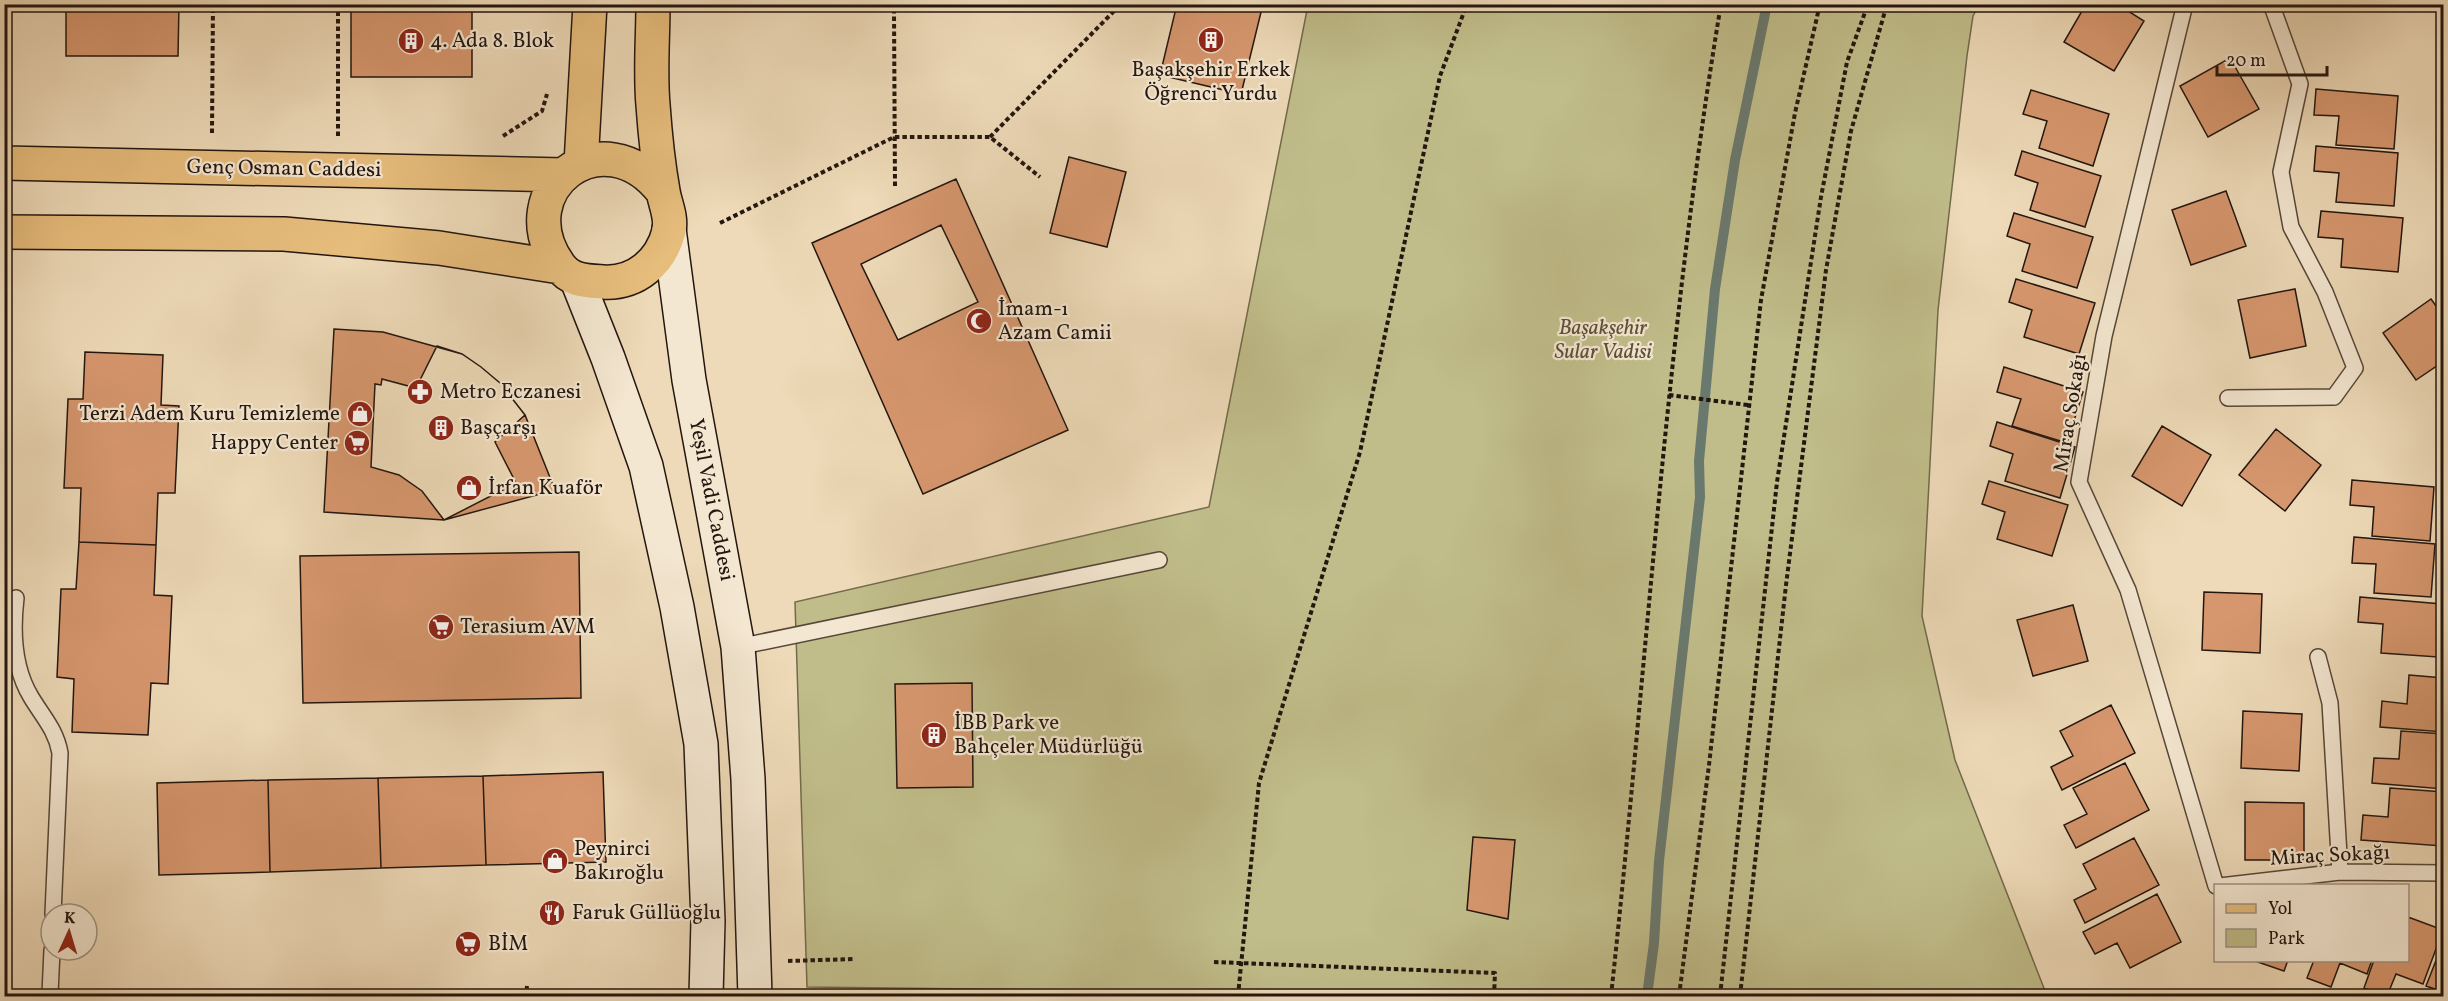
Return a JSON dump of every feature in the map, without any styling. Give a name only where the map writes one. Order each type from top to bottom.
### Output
[{"type":"main road","points":[[572,169],[590,4]]},
{"type":"main road","name":"Yeşil Vadi Caddesi","points":[[653,4],[652,103],[663,192],[689,380],[738,647],[748,779],[755,996]]},
{"type":"main road","points":[[663,192],[651,177],[636,166],[618,159],[599,159],[572,169],[551,190],[544,209],[543,229],[549,249],[568,274],[608,358],[646,466],[679,618],[701,744],[708,921],[706,996]]},
{"type":"main road","name":"Genç Osman Caddesi","points":[[4,163],[572,169]]},
{"type":"main road","points":[[4,232],[284,234],[439,248],[616,283],[635,277],[651,265],[662,249],[669,229]]},
{"type":"lane","name":"Miraç Sokağı","points":[[2185,4],[2104,336],[2079,482],[2128,590],[2215,884]]},
{"type":"lane","points":[[2228,398],[2334,397],[2355,368],[2325,292],[2291,227],[2281,172],[2300,84],[2273,9],[2269,4]]},
{"type":"lane","points":[[738,647],[1159,560]]},
{"type":"lane","points":[[16,598],[14,649],[29,695],[53,729],[60,753],[54,902]]},
{"type":"lane","points":[[2318,657],[2330,703],[2340,872]]},
{"type":"lane","name":"Miraç Sokağı","points":[[2229,884],[2340,872],[2444,873]]},
{"type":"lane","points":[[50,994],[51,962]]},
{"type":"path","points":[[212,137],[213,4]]},
{"type":"path","points":[[338,4],[338,139]]},
{"type":"path","points":[[895,186],[894,10],[901,4]]},
{"type":"path","points":[[990,137],[1121,4]]},
{"type":"path","points":[[1238,996],[1259,783],[1360,452],[1440,76],[1467,4]]},
{"type":"path","points":[[1611,996],[1633,796],[1676,323],[1721,4]]},
{"type":"path","points":[[1679,996],[1709,765],[1763,288],[1795,113],[1820,4]]},
{"type":"path","points":[[1720,996],[1779,471],[1821,197],[1846,62],[1868,4]]},
{"type":"path","points":[[1740,996],[1785,597],[1826,270],[1851,131],[1887,4]]},
{"type":"path","points":[[500,138],[542,111],[548,91]]},
{"type":"path","points":[[720,223],[894,137],[990,137],[1040,177]]},
{"type":"path","points":[[326,139],[350,139]]},
{"type":"path","points":[[1669,395],[1748,405]]},
{"type":"path","points":[[754,962],[854,959]]},
{"type":"path","points":[[1215,962],[1495,973],[1494,996]]},
{"type":"path","points":[[526,996],[527,986]]},
{"type":"green space","name":"Başakşehir Sular Vadisi","points":[[1308,5],[1979,5],[1973,16],[1967,56],[1938,310],[1922,616],[1955,760],[2047,996],[1219,996],[1219,992],[807,987],[795,602],[1209,507]]},
{"type":"building","points":[[66,4],[179,4],[178,56],[66,56]]},
{"type":"building","name":"4. Ada 8. Blok","points":[[351,4],[472,4],[472,77],[351,77]]},
{"type":"building","name":"Başakşehir Erkek Öğrenci Yurdu","points":[[1177,4],[1263,4],[1241,94],[1160,75]]},
{"type":"building","points":[[2086,4],[2117,4],[2144,21],[2114,71],[2064,42]]},
{"type":"building","points":[[2230,58],[2259,109],[2208,137],[2180,86]]},
{"type":"building","points":[[2316,89],[2398,96],[2394,149],[2336,145],[2339,116],[2314,115]]},
{"type":"building","points":[[2031,90],[2109,114],[2093,166],[2039,148],[2047,121],[2023,114]]},
{"type":"building","points":[[2316,146],[2398,153],[2394,206],[2336,202],[2339,173],[2314,171]]},
{"type":"building","points":[[2022,151],[2101,176],[2085,227],[2030,210],[2038,183],[2015,175]]},
{"type":"building","points":[[1069,157],[1126,172],[1107,247],[1050,233]]},
{"type":"building","name":"İmam-ı Azam Camii","points":[[956,179],[1068,430],[923,494],[812,243]],"holes":[[[941,225],[978,302],[898,340],[861,264]]]},
{"type":"building","points":[[2226,191],[2246,246],[2191,265],[2172,210]]},
{"type":"building","points":[[2321,211],[2403,218],[2398,272],[2341,267],[2343,239],[2318,237]]},
{"type":"building","points":[[2014,213],[2093,237],[2077,288],[2022,271],[2030,244],[2007,236]]},
{"type":"building","points":[[2016,279],[2095,303],[2079,354],[2024,337],[2032,310],[2009,302]]},
{"type":"building","points":[[2295,289],[2306,346],[2250,358],[2238,300]]},
{"type":"building","points":[[2431,299],[2444,317],[2444,361],[2416,380],[2383,333]]},
{"type":"building","points":[[334,329],[383,332],[462,354],[481,367],[500,383],[525,415],[555,490],[444,520],[324,512]]},
{"type":"building","name":"Başçarşı","points":[[437,346],[462,354],[481,367],[500,383],[525,415],[495,442],[516,483],[444,520],[422,491],[399,475],[371,467],[375,384],[381,385],[382,379],[416,388]]},
{"type":"building","points":[[85,352],[163,355],[161,405],[179,406],[175,493],[158,493],[156,545],[79,542],[81,488],[64,488],[68,399],[83,399]]},
{"type":"building","points":[[2004,367],[2083,392],[2067,443],[2012,426],[2021,399],[1997,392]]},
{"type":"building","points":[[1997,422],[2075,447],[2060,498],[2005,481],[2013,454],[1990,446]]},
{"type":"building","points":[[2162,426],[2211,455],[2182,506],[2132,476]]},
{"type":"building","points":[[2276,429],[2321,465],[2285,511],[2239,475]]},
{"type":"building","points":[[2352,480],[2434,487],[2430,541],[2372,536],[2374,507],[2350,505]]},
{"type":"building","points":[[1989,481],[2068,505],[2052,556],[1997,539],[2005,512],[1982,504]]},
{"type":"building","points":[[2354,537],[2435,544],[2431,597],[2374,593],[2376,564],[2352,563]]},
{"type":"building","points":[[79,542],[156,545],[154,595],[172,596],[168,684],[151,683],[148,735],[72,732],[74,679],[57,677],[61,589],[76,589]]},
{"type":"building","name":"Terasium AVM","points":[[579,552],[581,698],[303,703],[300,556]]},
{"type":"building","points":[[2204,592],[2262,594],[2260,653],[2202,650]]},
{"type":"building","points":[[2360,597],[2442,604],[2438,657],[2381,653],[2383,624],[2358,622]]},
{"type":"building","points":[[2073,605],[2088,661],[2033,676],[2017,620]]},
{"type":"building","points":[[2409,675],[2444,678],[2444,732],[2380,727],[2382,701],[2407,704]]},
{"type":"building","name":"İBB Park ve Bahçeler Müdürlüğü","points":[[972,683],[973,787],[897,788],[895,684]]},
{"type":"building","points":[[2111,705],[2135,753],[2062,790],[2051,767],[2073,756],[2060,731]]},
{"type":"building","points":[[2243,711],[2302,714],[2299,771],[2241,768]]},
{"type":"building","points":[[2401,731],[2444,734],[2444,789],[2372,783],[2374,758],[2399,759]]},
{"type":"building","points":[[2125,763],[2149,810],[2076,848],[2064,825],[2087,814],[2073,788]]},
{"type":"building","points":[[603,772],[606,862],[486,865],[483,776]]},
{"type":"building","points":[[483,776],[486,865],[381,868],[378,778]]},
{"type":"building","points":[[378,778],[381,868],[270,872],[268,780]]},
{"type":"building","points":[[268,780],[270,872],[159,875],[157,783]]},
{"type":"building","points":[[2390,788],[2444,792],[2443,846],[2361,840],[2363,815],[2388,817]]},
{"type":"building","points":[[2245,802],[2304,803],[2304,860],[2245,860]]},
{"type":"building","points":[[1473,837],[1515,840],[1508,919],[1467,910]]},
{"type":"building","points":[[2134,838],[2159,885],[2085,923],[2074,900],[2096,889],[2083,864]]},
{"type":"building","points":[[2157,894],[2181,942],[2130,968],[2117,943],[2095,954],[2083,932]]},
{"type":"building","points":[[2409,917],[2443,930],[2423,984],[2396,974],[2387,996],[2364,988],[2373,962],[2409,962]]},
{"type":"building","points":[[2444,940],[2444,992],[2426,986]]},
{"type":"building","points":[[2258,962],[2287,962],[2284,971]]},
{"type":"building","points":[[2313,962],[2371,962],[2367,974],[2340,963],[2331,987],[2307,978]]},
{"type":"waterway","points":[[1647,996],[1654,943],[1659,861],[1700,497],[1699,461],[1715,289],[1735,160],[1767,4]]},
{"type":"place","name":"Başakşehir Erkek Öğrenci Yurdu","points":[[1211,40]]},
{"type":"place","name":"4. Ada 8. Blok","points":[[411,41]]},
{"type":"place","name":"İmam-ı Azam Camii","points":[[979,321]]},
{"type":"place","name":"Metro Eczanesi","points":[[420,392]]},
{"type":"place","name":"Terzi Adem Kuru Temizleme","points":[[360,414]]},
{"type":"place","name":"Başçarşı","points":[[441,428]]},
{"type":"place","name":"Happy Center","points":[[357,443]]},
{"type":"place","name":"İrfan Kuaför","points":[[469,488]]},
{"type":"place","name":"Terasium AVM","points":[[441,627]]},
{"type":"place","name":"İBB Park ve Bahçeler Müdürlüğü","points":[[934,735]]},
{"type":"place","name":"Peynirci Bakıroğlu","points":[[555,861]]},
{"type":"place","name":"Faruk Güllüoğlu","points":[[552,913]]},
{"type":"place","name":"BİM","points":[[468,944]]}]
